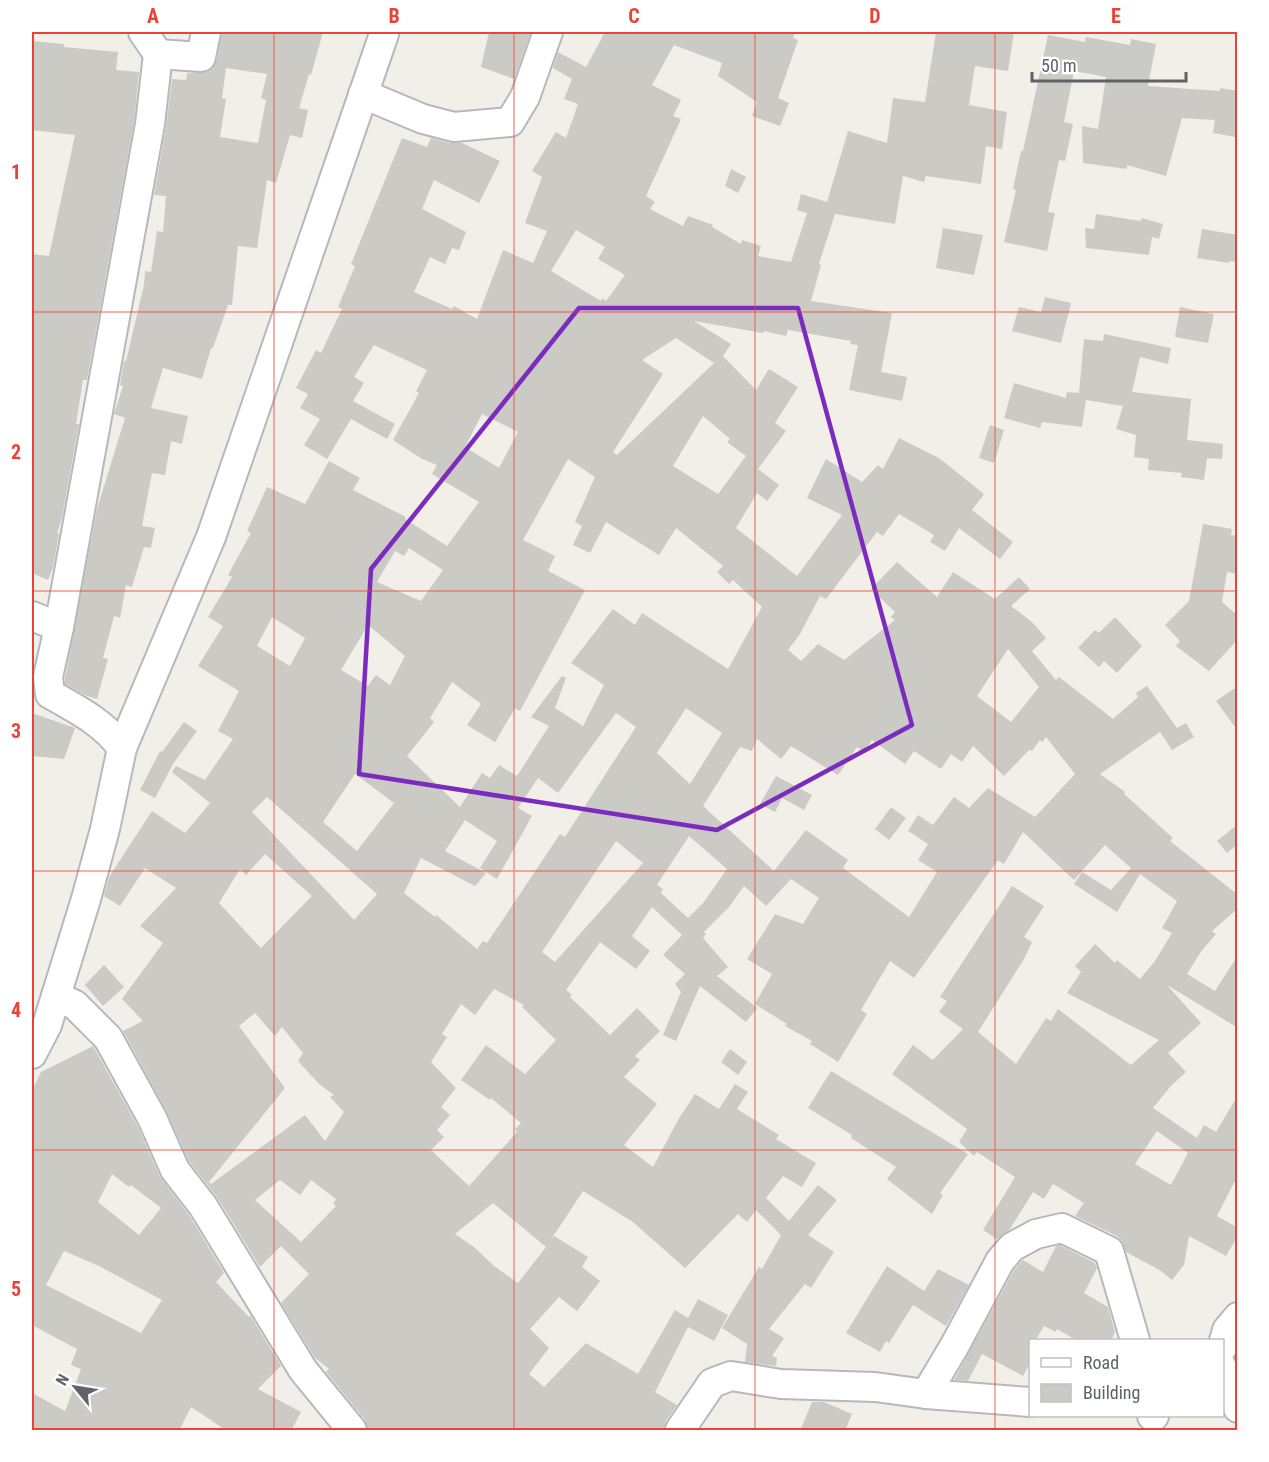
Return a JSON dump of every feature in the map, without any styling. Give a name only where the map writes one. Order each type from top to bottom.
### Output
[{"type":"street","points":[[122,748],[112,735],[92,718],[50,694],[48,677],[148,135],[150,43],[201,57],[206,32]]},
{"type":"street","points":[[363,94],[423,119],[454,127],[510,122],[525,97],[548,32]]},
{"type":"street","points":[[32,1054],[39,1024],[56,996],[89,889],[105,829],[122,748],[211,537],[384,34]]},
{"type":"street","points":[[32,616],[59,627]]},
{"type":"street","points":[[56,996],[75,1005],[108,1038],[152,1118],[176,1170],[203,1206],[303,1370],[352,1431]]},
{"type":"street","points":[[926,1394],[955,1345],[999,1261],[1012,1246],[1036,1233],[1062,1228],[1109,1251],[1134,1339]]},
{"type":"street","points":[[1224,1341],[1227,1330],[1238,1317]]},
{"type":"street","points":[[1224,1372],[1238,1410]]},
{"type":"street","points":[[680,1431],[712,1383],[731,1376],[781,1384],[875,1387],[926,1394],[1029,1402]]},
{"type":"highlighted area","points":[[579,308],[798,308],[912,725],[717,830],[359,774],[371,569]]},
{"type":"building","points":[[222,32],[323,32],[299,108],[308,110],[302,138],[290,135],[276,183],[267,180],[257,248],[238,246],[232,305],[228,305],[202,379],[163,368],[151,408],[188,416],[182,444],[171,441],[165,475],[152,473],[142,526],[155,528],[151,548],[144,547],[132,587],[126,585],[120,618],[114,616],[103,658],[108,659],[97,699],[65,684],[65,678],[97,509],[125,418],[114,414],[123,386],[120,385],[124,361],[126,361],[144,285],[145,271],[151,272],[157,231],[163,232],[166,196],[154,195],[172,79],[186,80],[187,73],[207,72],[213,68],[217,60]],"holes":[[[226,68],[267,74],[261,98],[266,100],[258,143],[220,137],[226,99],[222,98]]]},
{"type":"building","points":[[489,32],[531,32],[514,79],[481,67]]},
{"type":"building","points":[[605,32],[795,32],[793,38],[798,40],[778,98],[789,103],[780,126],[752,116],[757,102],[718,76],[722,63],[674,45],[652,85],[681,100],[673,116],[681,119],[646,196],[655,202],[650,209],[683,226],[688,216],[713,225],[712,227],[741,244],[742,240],[761,246],[758,256],[791,262],[807,213],[797,210],[801,194],[827,202],[848,131],[887,143],[893,98],[925,102],[936,32],[1014,32],[1008,71],[975,66],[969,105],[1007,112],[1002,149],[986,146],[981,184],[926,176],[924,182],[903,176],[895,224],[835,214],[819,264],[821,265],[811,301],[892,313],[881,372],[907,377],[902,401],[849,390],[858,345],[850,344],[851,341],[788,330],[786,336],[694,321],[731,344],[723,356],[756,390],[769,369],[798,387],[775,423],[786,431],[758,469],[779,485],[767,501],[757,493],[736,528],[797,576],[842,515],[807,498],[826,459],[862,482],[878,465],[883,469],[899,438],[939,458],[984,494],[972,510],[1013,542],[1000,559],[959,528],[945,551],[930,542],[934,535],[899,514],[883,536],[877,532],[826,599],[820,596],[800,634],[788,650],[801,661],[818,644],[844,660],[895,620],[891,617],[895,612],[871,589],[897,562],[937,597],[953,572],[995,599],[1019,577],[1030,589],[1011,606],[1032,622],[1046,638],[1032,651],[1056,680],[1059,677],[1113,719],[1138,697],[1136,693],[1147,686],[1177,728],[1186,723],[1194,737],[1172,750],[1160,732],[1100,774],[1125,792],[1124,794],[1173,838],[1170,841],[1238,895],[1238,908],[1212,931],[1216,934],[1200,953],[1187,974],[1215,991],[1238,955],[1238,1028],[1167,985],[1201,1023],[1168,1053],[1186,1072],[1153,1108],[1197,1138],[1204,1125],[1216,1132],[1238,1095],[1238,1175],[1217,1216],[1238,1228],[1238,1235],[1226,1256],[1189,1236],[1184,1265],[1172,1280],[1161,1271],[1126,1252],[1122,1241],[1117,1236],[1075,1216],[1084,1203],[1053,1184],[1044,1199],[1033,1192],[1010,1229],[997,1239],[983,1230],[1015,1177],[977,1152],[974,1156],[959,1142],[967,1129],[892,1074],[913,1045],[933,1060],[963,1029],[939,1012],[947,1001],[940,997],[1012,886],[1044,906],[1024,937],[1032,942],[1024,959],[978,1032],[1016,1064],[1046,1018],[1051,1021],[1058,1009],[1131,1065],[1159,1040],[1067,993],[1081,972],[1075,966],[1095,944],[1115,963],[1117,960],[1140,979],[1155,961],[1172,933],[1162,928],[1177,901],[1140,874],[1117,912],[1074,884],[1082,872],[1111,890],[1131,868],[1105,845],[1074,880],[1023,832],[1004,864],[998,860],[914,978],[890,961],[861,1010],[867,1014],[838,1062],[810,1044],[812,1041],[785,1026],[787,1024],[755,1004],[772,974],[747,959],[775,914],[803,924],[819,898],[791,879],[766,906],[744,886],[729,907],[704,932],[706,934],[703,938],[728,967],[717,976],[757,1008],[746,1022],[700,986],[676,1041],[663,1035],[681,992],[675,984],[685,974],[663,955],[682,935],[652,907],[632,936],[650,951],[636,969],[600,942],[566,990],[572,995],[570,997],[610,1035],[637,1008],[660,1031],[635,1056],[640,1060],[624,1077],[657,1104],[624,1145],[653,1167],[695,1094],[719,1109],[735,1084],[748,1092],[737,1109],[779,1135],[776,1139],[816,1163],[802,1187],[783,1176],[766,1198],[789,1221],[818,1185],[837,1200],[808,1235],[834,1252],[811,1288],[805,1284],[769,1329],[784,1338],[772,1356],[777,1358],[776,1366],[745,1362],[747,1344],[722,1328],[759,1267],[762,1269],[781,1235],[756,1210],[747,1222],[738,1214],[685,1268],[633,1222],[583,1191],[550,1241],[554,1236],[588,1257],[582,1267],[600,1281],[577,1311],[559,1297],[530,1329],[549,1348],[529,1374],[544,1387],[586,1343],[638,1374],[675,1310],[688,1318],[698,1299],[728,1315],[714,1341],[688,1327],[655,1392],[677,1405],[666,1421],[664,1431],[368,1431],[365,1420],[326,1372],[329,1369],[315,1358],[281,1303],[309,1274],[281,1246],[260,1267],[217,1197],[189,1161],[166,1110],[123,1031],[143,1021],[122,999],[163,943],[140,926],[176,888],[145,868],[120,906],[104,896],[109,877],[152,811],[185,833],[210,803],[172,772],[176,766],[205,780],[233,739],[218,731],[239,691],[198,666],[223,626],[208,617],[232,577],[228,575],[251,533],[247,531],[267,487],[305,504],[329,461],[360,478],[353,490],[406,517],[405,519],[447,546],[479,502],[432,474],[437,465],[422,459],[393,440],[419,393],[416,391],[427,370],[374,345],[354,377],[364,383],[353,401],[395,424],[387,439],[351,419],[327,459],[304,445],[320,419],[300,408],[308,394],[296,388],[316,350],[321,353],[342,309],[338,307],[355,266],[351,264],[402,138],[427,147],[431,138],[450,143],[462,143],[500,161],[479,203],[434,180],[422,209],[466,232],[459,250],[452,248],[445,264],[430,257],[414,292],[452,309],[454,306],[477,319],[503,250],[533,263],[547,231],[525,223],[542,177],[532,171],[556,132],[566,138],[578,104],[564,99],[572,79],[553,68],[558,52],[586,67]],"holes":[[[576,230],[605,247],[598,259],[625,275],[606,301],[602,298],[601,301],[551,271]],[[676,338],[714,363],[617,455],[613,452],[663,374],[642,360]],[[482,414],[518,432],[499,468],[465,447]],[[703,416],[730,439],[727,442],[746,456],[718,494],[673,466]],[[568,459],[595,477],[575,522],[582,526],[573,545],[590,553],[606,522],[659,555],[676,528],[723,566],[717,572],[729,584],[733,580],[762,607],[728,669],[642,613],[635,625],[613,609],[571,663],[604,685],[583,726],[555,708],[566,678],[562,676],[531,717],[549,726],[517,776],[499,765],[490,778],[482,773],[460,807],[407,756],[434,722],[430,718],[452,682],[481,704],[467,725],[495,742],[515,708],[520,711],[585,590],[548,571],[555,556],[523,540]],[[409,548],[443,570],[421,601],[377,582],[395,551],[404,556]],[[272,617],[305,638],[290,666],[257,646]],[[368,625],[405,656],[390,685],[376,675],[368,686],[341,670]],[[1008,649],[1039,687],[1011,722],[977,696]],[[686,708],[722,733],[690,784],[657,753]],[[616,713],[636,727],[565,837],[560,834],[487,943],[483,941],[477,949],[436,915],[435,917],[404,893],[421,858],[475,886],[486,873],[445,851],[465,820],[497,841],[480,868],[497,879],[532,816],[518,808],[538,778],[558,793]],[[1046,737],[1075,774],[1035,817],[988,788],[969,808],[954,797],[933,825],[918,815],[908,831],[928,844],[918,860],[937,872],[909,917],[843,868],[848,860],[806,830],[774,871],[703,806],[740,747],[752,751],[757,739],[781,759],[791,746],[838,775],[857,747],[864,752],[872,740],[905,764],[914,751],[941,769],[951,754],[962,762],[973,746],[1004,776],[1029,750],[1032,751],[1040,740],[1042,742]],[[355,774],[394,803],[357,851],[323,822]],[[267,797],[377,894],[354,920],[252,812]],[[689,836],[727,869],[704,902],[688,918],[661,893],[663,889],[657,885]],[[616,841],[643,863],[555,962],[542,952]],[[265,854],[312,896],[261,948],[219,903],[240,869],[246,875]],[[494,989],[524,1005],[522,1007],[556,1040],[525,1074],[486,1045],[461,1080],[490,1100],[491,1098],[521,1123],[515,1129],[517,1132],[469,1186],[431,1150],[444,1137],[437,1130],[450,1115],[441,1107],[456,1088],[431,1062],[447,1037],[442,1034],[461,1004],[475,1015]],[[255,1013],[275,1036],[282,1027],[303,1053],[298,1061],[319,1084],[334,1095],[330,1097],[344,1112],[325,1141],[305,1115],[211,1184],[209,1182],[285,1088],[239,1026]],[[1157,1131],[1188,1153],[1171,1185],[1135,1164]],[[280,1180],[300,1195],[311,1180],[336,1199],[333,1204],[336,1206],[301,1242],[255,1200]],[[493,1203],[546,1247],[518,1283],[455,1234]]]},
{"type":"building","points":[[1048,35],[1085,42],[1086,37],[1130,45],[1131,39],[1156,44],[1148,86],[1220,91],[1220,88],[1238,91],[1238,124],[1236,137],[1213,133],[1215,120],[1182,118],[1166,176],[1127,165],[1127,169],[1083,163],[1082,126],[1098,129],[1106,77],[1074,71],[1064,122],[1073,124],[1065,161],[1059,160],[1048,212],[1055,213],[1047,251],[1004,242],[1016,190],[1013,189],[1021,151],[1023,151]]},
{"type":"building","points":[[32,41],[64,44],[64,47],[118,52],[116,70],[139,72],[134,122],[87,380],[83,380],[76,424],[79,424],[62,518],[57,533],[59,534],[53,567],[48,580],[32,573],[32,254],[49,256],[75,135],[32,130]]},
{"type":"building","points":[[731,169],[746,177],[738,193],[725,186]]},
{"type":"building","points":[[1096,214],[1141,221],[1142,218],[1163,224],[1159,239],[1152,237],[1149,255],[1086,248],[1085,228],[1094,229]]},
{"type":"building","points":[[943,228],[983,235],[974,275],[936,268]]},
{"type":"building","points":[[1202,229],[1238,235],[1238,262],[1229,261],[1229,263],[1197,258]]},
{"type":"building","points":[[1045,297],[1071,303],[1061,343],[1012,331],[1019,307],[1041,312]]},
{"type":"building","points":[[1180,307],[1214,314],[1208,343],[1175,337]]},
{"type":"building","points":[[1104,334],[1171,348],[1168,364],[1140,357],[1132,392],[1191,399],[1187,440],[1223,444],[1222,459],[1207,458],[1204,480],[1181,477],[1182,473],[1148,470],[1149,459],[1134,457],[1136,435],[1116,429],[1123,406],[1086,400],[1082,427],[1042,422],[1040,428],[1004,418],[1014,383],[1066,398],[1067,392],[1079,393],[1084,339],[1103,341]]},
{"type":"building","points":[[990,425],[1004,430],[994,463],[979,458]]},
{"type":"building","points":[[1203,524],[1232,529],[1231,535],[1238,536],[1238,574],[1227,572],[1222,602],[1238,616],[1238,639],[1209,671],[1176,646],[1180,641],[1165,625],[1189,601]]},
{"type":"building","points":[[1115,617],[1142,646],[1117,673],[1104,661],[1099,667],[1078,648],[1095,630],[1099,633]]},
{"type":"building","points":[[1238,686],[1238,731],[1216,701]]},
{"type":"building","points":[[32,713],[75,728],[64,759],[32,756]]},
{"type":"building","points":[[184,722],[197,731],[173,764],[155,798],[140,790],[160,751],[162,752]]},
{"type":"building","points":[[776,776],[812,795],[804,810],[782,798],[775,812],[760,804]]},
{"type":"building","points":[[891,807],[906,818],[889,840],[875,829]]},
{"type":"building","points":[[1238,824],[1238,844],[1227,853],[1217,841]]},
{"type":"building","points":[[104,965],[124,987],[103,1006],[85,985]]},
{"type":"building","points":[[93,1046],[137,1125],[160,1177],[189,1215],[224,1273],[216,1282],[249,1317],[250,1315],[281,1366],[258,1389],[301,1412],[291,1431],[227,1431],[191,1407],[179,1431],[32,1431],[32,1393],[65,1411],[81,1369],[71,1365],[77,1349],[32,1325],[32,1091],[41,1072]],"holes":[[[112,1174],[161,1208],[139,1235],[98,1202]],[[64,1251],[99,1266],[162,1300],[141,1333],[46,1285]]]},
{"type":"building","points":[[730,1049],[747,1062],[738,1075],[721,1062]]},
{"type":"building","points":[[831,1071],[968,1154],[940,1193],[943,1195],[932,1214],[887,1179],[896,1167],[851,1138],[852,1135],[808,1108]]},
{"type":"building","points":[[1060,1245],[1095,1263],[1097,1268],[1084,1293],[1108,1307],[1115,1332],[1112,1339],[1074,1339],[1057,1329],[1056,1332],[1044,1326],[1036,1339],[1029,1339],[1029,1365],[1023,1376],[982,1354],[968,1381],[954,1380],[1014,1270],[1023,1260],[1043,1272],[1056,1246]]},
{"type":"building","points":[[887,1266],[924,1291],[938,1269],[969,1285],[946,1326],[913,1305],[889,1343],[886,1341],[880,1352],[846,1333]]},
{"type":"building","points":[[812,1402],[824,1402],[852,1414],[845,1431],[800,1431]]}]
